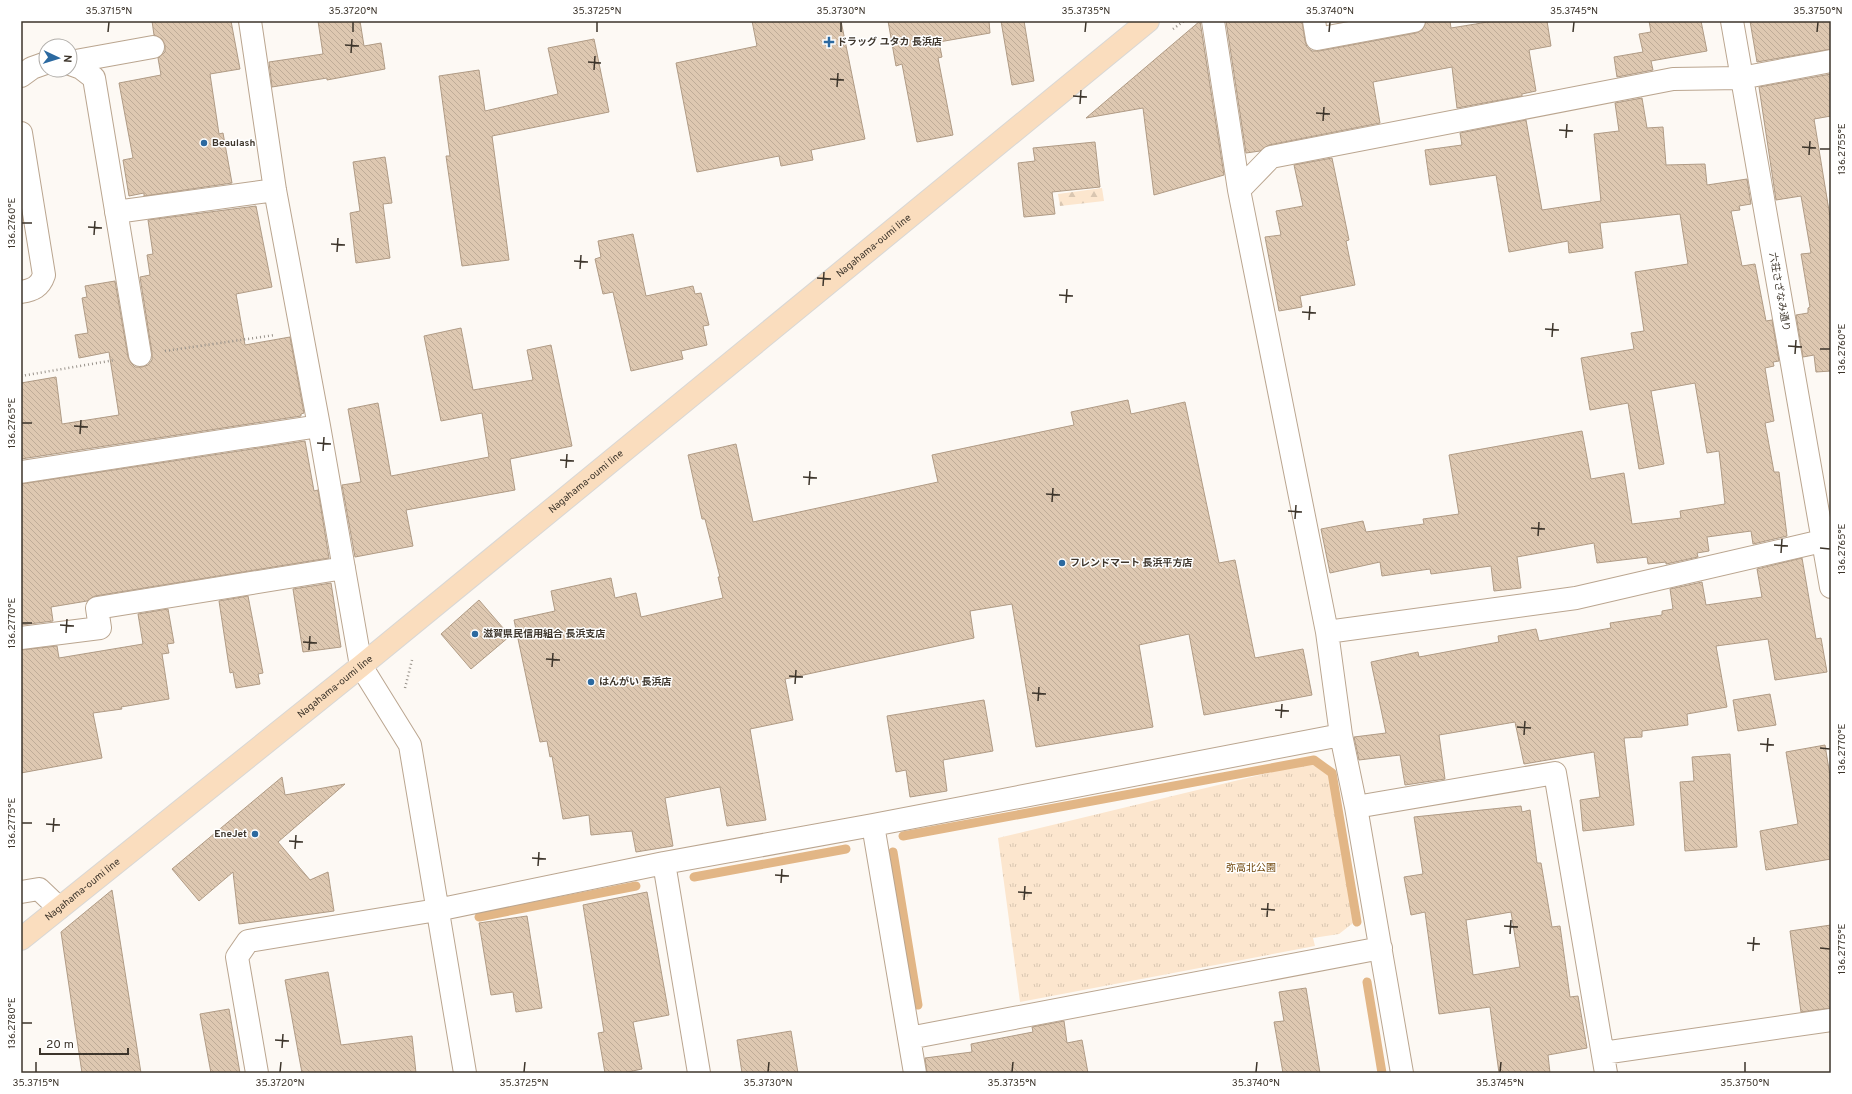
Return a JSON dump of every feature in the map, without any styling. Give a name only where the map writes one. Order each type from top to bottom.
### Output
[{"type":"main road","name":"Nagahama-oumi line","points":[[21,939],[361,666],[1148,21]]},
{"type":"street","points":[[250,21],[275,190],[319,426],[361,666],[410,745],[465,1073]]},
{"type":"street","points":[[1213,21],[1239,190],[1327,632],[1341,735],[1356,807],[1402,1073]]},
{"type":"street","points":[[1314,21],[1317,39],[1414,21]]},
{"type":"street","name":"六荘さざなみ通り","points":[[1732,21],[1741,78],[1824,530],[1831,587]]},
{"type":"street","points":[[78,61],[153,47]]},
{"type":"street","points":[[1239,190],[1271,157],[1673,79],[1741,78],[1831,61]]},
{"type":"street","points":[[21,76],[32,68],[38,66]]},
{"type":"street","points":[[78,67],[94,78],[140,355]]},
{"type":"street","points":[[21,132],[44,276],[38,286],[33,290],[21,292]]},
{"type":"street","points":[[116,212],[275,190]]},
{"type":"street","points":[[21,472],[319,426]]},
{"type":"street","points":[[1327,632],[1576,598],[1824,530]]},
{"type":"street","points":[[21,638],[100,628],[97,608],[344,568]]},
{"type":"street","points":[[257,1073],[237,957],[248,941],[437,910],[664,863],[873,825],[1341,735]]},
{"type":"street","points":[[1356,807],[1555,774],[1605,1063],[1831,1020]]},
{"type":"street","points":[[873,825],[914,1073]]},
{"type":"street","points":[[664,863],[699,1073]]},
{"type":"street","points":[[21,892],[39,889],[59,908]]},
{"type":"street","points":[[909,1038],[1381,948]]},
{"type":"green space","points":[[1102,188],[1104,201],[1060,206],[1058,194]]},
{"type":"green space","name":"弥高北公園","points":[[1305,764],[1312,764],[1329,774],[1353,923],[1339,934],[1313,938],[1315,946],[1020,1002],[998,838]]},
{"type":"building","points":[[152,21],[231,21],[240,69],[210,74],[219,134],[223,133],[232,183],[144,196],[144,193],[129,196],[123,160],[133,158],[119,83],[161,75],[158,58],[165,52],[165,45],[162,39],[154,35]]},
{"type":"building","points":[[318,21],[360,21],[364,46],[381,43],[385,69],[327,80],[327,78],[272,87],[269,62],[323,54]]},
{"type":"building","points":[[752,21],[841,21],[865,139],[811,150],[813,160],[781,166],[779,156],[697,172],[676,63],[757,46]]},
{"type":"building","points":[[888,21],[989,21],[990,33],[939,42],[942,57],[938,58],[953,135],[917,142],[902,64],[896,66]]},
{"type":"building","points":[[1001,21],[1024,21],[1034,81],[1012,85]]},
{"type":"building","points":[[1200,21],[1224,175],[1154,195],[1143,108],[1086,118]]},
{"type":"building","points":[[1226,21],[1302,21],[1307,47],[1312,51],[1319,51],[1416,33],[1422,30],[1426,21],[1450,21],[1451,28],[1494,21],[1547,21],[1551,46],[1529,50],[1536,91],[1522,94],[1522,96],[1457,108],[1452,67],[1373,82],[1380,123],[1269,145],[1260,151],[1246,153]]},
{"type":"building","points":[[1649,21],[1701,21],[1707,51],[1651,61],[1653,70],[1617,77],[1614,57],[1643,52],[1639,34],[1651,32]]},
{"type":"building","points":[[1750,21],[1831,21],[1831,49],[1757,62]]},
{"type":"building","points":[[594,39],[609,112],[492,136],[509,260],[462,266],[446,156],[450,156],[439,76],[479,70],[485,111],[558,94],[548,48]]},
{"type":"building","points":[[1831,74],[1831,116],[1814,119],[1831,223],[1831,371],[1816,372],[1814,355],[1803,357],[1796,315],[1808,313],[1808,308],[1810,307],[1801,254],[1811,253],[1801,196],[1776,200],[1759,87]]},
{"type":"building","points":[[1642,98],[1647,128],[1663,127],[1666,165],[1705,164],[1707,185],[1747,179],[1751,204],[1739,206],[1740,210],[1731,211],[1742,266],[1755,264],[1766,321],[1772,320],[1779,361],[1773,362],[1774,366],[1765,368],[1774,421],[1765,423],[1774,472],[1779,472],[1787,536],[1753,544],[1751,531],[1707,537],[1709,551],[1697,553],[1698,557],[1666,564],[1666,562],[1648,564],[1647,557],[1597,563],[1594,543],[1517,557],[1521,588],[1494,591],[1491,566],[1431,574],[1430,569],[1382,576],[1380,562],[1330,573],[1321,529],[1363,521],[1366,532],[1424,524],[1423,519],[1459,514],[1449,455],[1582,431],[1591,479],[1624,473],[1632,524],[1681,518],[1680,511],[1725,504],[1719,451],[1707,453],[1695,383],[1651,391],[1664,464],[1639,469],[1628,403],[1590,410],[1581,358],[1634,349],[1631,333],[1644,331],[1635,272],[1688,264],[1680,214],[1600,223],[1603,248],[1569,253],[1568,241],[1509,252],[1496,175],[1430,185],[1425,150],[1462,145],[1460,133],[1526,120],[1542,210],[1601,201],[1594,134],[1619,131],[1615,103]]},
{"type":"building","points":[[1095,142],[1100,187],[1052,192],[1055,214],[1024,217],[1018,163],[1035,161],[1033,148]]},
{"type":"building","points":[[385,157],[392,203],[383,204],[390,258],[356,263],[350,213],[360,211],[353,162]]},
{"type":"building","points":[[1332,158],[1349,240],[1346,241],[1355,285],[1300,296],[1302,307],[1279,311],[1265,237],[1281,235],[1276,211],[1303,206],[1294,165]]},
{"type":"building","points":[[256,206],[272,287],[236,294],[245,345],[290,337],[304,413],[301,414],[301,416],[21,459],[21,383],[56,377],[62,424],[119,415],[109,352],[79,358],[75,335],[88,333],[82,298],[87,297],[85,286],[115,281],[128,357],[135,367],[148,365],[152,360],[152,353],[140,277],[150,275],[147,255],[153,254],[148,220]]},
{"type":"building","points":[[633,234],[646,296],[693,286],[695,294],[701,293],[709,325],[703,326],[707,345],[681,351],[683,359],[631,371],[613,292],[603,294],[595,259],[601,257],[598,241]]},
{"type":"building","points":[[461,328],[473,390],[533,380],[527,350],[551,345],[572,446],[510,459],[515,490],[406,510],[413,546],[355,557],[342,485],[361,482],[348,409],[378,403],[391,476],[489,457],[482,413],[441,421],[424,336]]},
{"type":"building","points":[[1128,400],[1131,414],[1185,402],[1219,563],[1235,560],[1255,658],[1303,649],[1312,695],[1204,715],[1189,634],[1139,645],[1153,727],[1036,747],[1012,604],[970,611],[974,638],[785,679],[793,720],[750,729],[766,820],[727,826],[720,787],[665,798],[673,846],[636,852],[632,831],[591,835],[589,815],[563,819],[552,756],[550,757],[547,741],[540,742],[514,620],[555,611],[551,591],[611,578],[615,598],[636,593],[641,617],[723,598],[718,577],[720,577],[705,519],[702,519],[688,455],[736,444],[753,522],[938,482],[932,455],[1074,425],[1071,412]]},
{"type":"building","points":[[305,441],[314,491],[318,490],[329,558],[95,596],[87,601],[51,607],[53,621],[21,625],[21,484]]},
{"type":"building","points":[[1802,558],[1816,639],[1821,638],[1827,672],[1775,680],[1768,639],[1716,646],[1727,707],[1687,714],[1688,725],[1642,731],[1642,737],[1624,738],[1634,825],[1583,831],[1580,800],[1600,797],[1594,752],[1524,764],[1515,722],[1439,735],[1445,779],[1405,785],[1400,755],[1359,760],[1354,737],[1386,733],[1371,662],[1418,652],[1419,657],[1499,642],[1498,636],[1536,629],[1539,641],[1611,628],[1610,623],[1662,615],[1662,611],[1673,609],[1670,589],[1702,582],[1706,605],[1762,597],[1757,569]]},
{"type":"building","points":[[331,583],[341,647],[303,652],[293,589]]},
{"type":"building","points":[[248,596],[263,673],[258,674],[260,684],[236,688],[233,672],[230,673],[219,601]]},
{"type":"building","points":[[479,600],[510,636],[471,669],[441,634]]},
{"type":"building","points":[[168,609],[174,643],[167,644],[169,653],[162,654],[169,699],[121,707],[122,709],[93,713],[102,758],[21,773],[21,650],[57,646],[59,658],[143,644],[138,614]]},
{"type":"building","points":[[1770,694],[1776,725],[1738,731],[1733,700]]},
{"type":"building","points":[[984,700],[993,751],[943,760],[947,791],[910,797],[906,770],[896,772],[887,716]]},
{"type":"building","points":[[1825,745],[1831,782],[1831,859],[1766,870],[1760,831],[1798,824],[1786,752]]},
{"type":"building","points":[[1730,754],[1737,847],[1685,851],[1680,782],[1694,781],[1692,757]]},
{"type":"building","points":[[282,777],[285,795],[345,784],[278,842],[310,880],[328,872],[334,911],[239,924],[233,872],[199,901],[172,869]]},
{"type":"building","points":[[1521,806],[1522,812],[1530,810],[1537,863],[1541,863],[1552,927],[1560,926],[1570,997],[1578,996],[1587,1048],[1548,1055],[1550,1073],[1499,1073],[1490,1007],[1439,1014],[1425,912],[1411,915],[1404,877],[1423,874],[1414,817]],"holes":[[[1511,912],[1520,967],[1473,975],[1466,920]]]},
{"type":"building","points":[[112,890],[141,1073],[82,1073],[61,932]]},
{"type":"building","points":[[647,892],[669,1015],[633,1022],[642,1069],[623,1073],[605,1073],[598,1033],[604,1032],[583,905]]},
{"type":"building","points":[[527,916],[542,1008],[516,1012],[513,992],[491,995],[479,923]]},
{"type":"building","points":[[1831,925],[1831,1008],[1801,1012],[1790,931]]},
{"type":"building","points":[[328,972],[341,1045],[412,1036],[416,1073],[302,1073],[285,980]]},
{"type":"building","points":[[1306,988],[1320,1073],[1283,1073],[1274,1022],[1284,1021],[1279,992]]},
{"type":"building","points":[[229,1009],[240,1073],[211,1073],[200,1014]]},
{"type":"building","points":[[1064,1021],[1067,1043],[1082,1040],[1088,1073],[927,1073],[925,1058],[972,1052],[971,1044],[1033,1032],[1032,1027]]},
{"type":"building","points":[[791,1031],[798,1073],[742,1073],[737,1040]]},
{"type":"waterway","points":[[903,836],[1314,760],[1332,773],[1357,922]]},
{"type":"waterway","points":[[694,877],[846,849]]},
{"type":"waterway","points":[[893,852],[918,1005]]},
{"type":"waterway","points":[[479,917],[636,886]]},
{"type":"waterway","points":[[1367,982],[1382,1073]]},
{"type":"place","name":"ドラッグ ユタカ 長浜店","points":[[829,42]]},
{"type":"place","name":"Beaulash","points":[[204,143]]},
{"type":"place","name":"フレンドマート 長浜平方店","points":[[1062,563]]},
{"type":"place","name":"滋賀県民信用組合 長浜支店","points":[[475,634]]},
{"type":"place","name":"はんがい 長浜店","points":[[591,682]]},
{"type":"place","name":"EneJet","points":[[255,834]]}]
